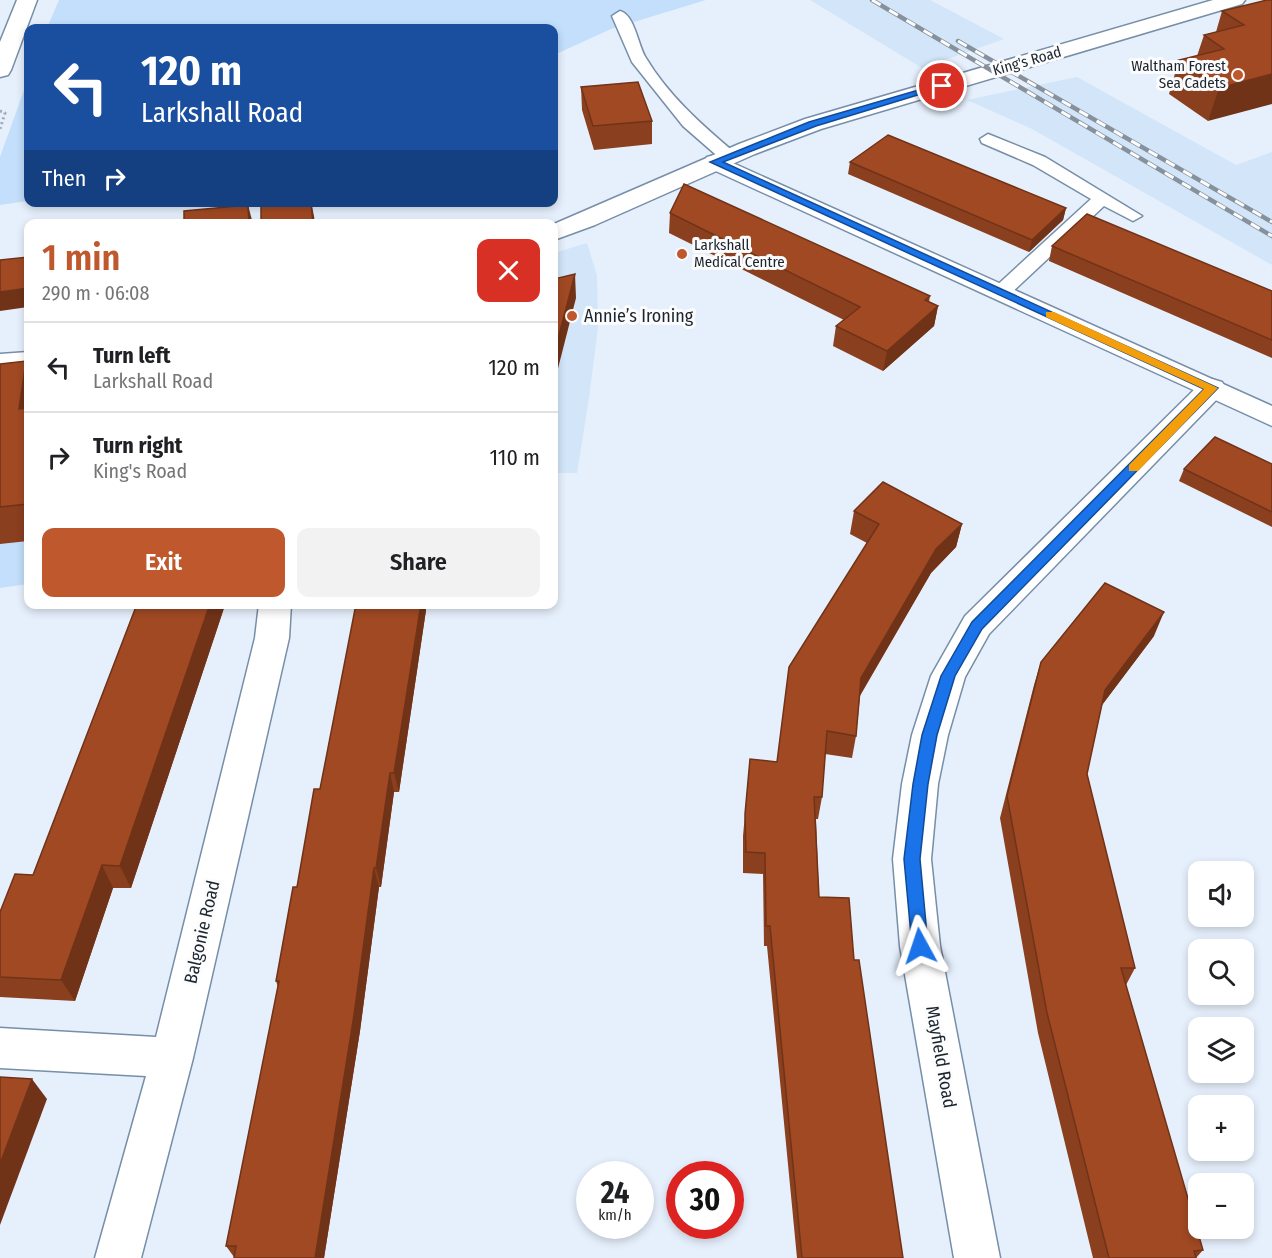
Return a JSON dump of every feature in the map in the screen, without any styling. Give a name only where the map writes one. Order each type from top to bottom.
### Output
[{"type":"street","points":[[0,70],[27,0]]},
{"type":"street","name":"King's Road","points":[[558,231],[721,159],[813,124],[1235,0]]},
{"type":"street","points":[[721,159],[1272,417]]},
{"type":"street","points":[[0,363],[24,361]]},
{"type":"street","name":"Mayfield Road","points":[[977,1258],[920,946],[913,870],[920,784],[930,735],[948,676],[977,625],[1212,388]]},
{"type":"street","name":"Balgonie Road","points":[[118,1258],[172,1058],[272,638],[275,609]]},
{"type":"street","points":[[0,1048],[172,1058]]},
{"type":"lane","points":[[620,16],[638,60],[721,159]]},
{"type":"lane","points":[[988,139],[1039,161],[1132,216]]},
{"type":"lane","points":[[1001,292],[1102,198]]},
{"type":"path","points":[[0,111],[5,113],[0,129]]},
{"type":"shaded area","points":[[59,0],[706,0],[611,29],[558,53],[558,24],[49,24]]},
{"type":"shaded area","points":[[810,0],[930,0],[1004,39],[922,68]]},
{"type":"shaded area","points":[[1077,77],[1236,165],[1272,152],[1272,265],[1032,129],[967,100]]},
{"type":"shaded area","points":[[24,90],[24,202],[0,205],[0,157]]},
{"type":"shaded area","points":[[587,243],[597,276],[598,328],[577,473],[558,473],[558,252]]},
{"type":"shaded area","points":[[24,540],[24,585],[0,588],[0,543]]},
{"type":"building","points":[[1272,0],[1272,74],[1219,88],[1179,60],[1224,49],[1204,35],[1244,25],[1222,11]]},
{"type":"building","points":[[638,82],[652,121],[593,126],[581,87]]},
{"type":"building","points":[[888,135],[1066,208],[1032,240],[850,162]]},
{"type":"building","points":[[684,184],[930,296],[925,300],[938,306],[887,351],[836,326],[860,307],[670,213]]},
{"type":"building","points":[[248,207],[249,219],[184,219],[184,211]]},
{"type":"building","points":[[261,207],[311,207],[313,219],[261,219]]},
{"type":"building","points":[[1087,214],[1272,291],[1272,340],[1052,246]]},
{"type":"building","points":[[24,257],[24,289],[0,292],[0,260]]},
{"type":"building","points":[[575,274],[558,339],[558,278]]},
{"type":"building","points":[[24,361],[19,409],[24,408],[24,504],[0,507],[0,364]]},
{"type":"building","points":[[1215,437],[1272,464],[1272,512],[1184,469]]},
{"type":"building","points":[[883,482],[962,524],[936,549],[861,678],[856,736],[827,731],[822,797],[814,797],[819,897],[849,898],[854,960],[859,960],[903,1258],[802,1258],[770,926],[766,926],[765,853],[746,852],[745,814],[750,759],[777,762],[789,667],[879,524],[854,511]]},
{"type":"building","points":[[1105,583],[1164,612],[1105,690],[1087,774],[1135,968],[1121,968],[1188,1198],[1188,1239],[1200,1239],[1203,1250],[1194,1251],[1196,1258],[1109,1258],[1047,1013],[1007,796],[1041,662]]},
{"type":"building","points":[[135,609],[208,609],[120,866],[102,865],[61,980],[0,977],[0,912],[15,874],[33,875]]},
{"type":"building","points":[[355,609],[420,609],[394,773],[390,773],[376,868],[374,868],[354,1015],[315,1258],[234,1258],[236,1246],[226,1246],[279,981],[276,981],[293,887],[297,887],[314,789],[320,789]]},
{"type":"building","points":[[0,1077],[32,1079],[0,1164]]},
{"type":"railway","points":[[872,0],[1272,236]]},
{"type":"railway","points":[[958,41],[1272,222]]},
{"type":"slow traffic","points":[[1050,314],[1212,388],[1133,468]]},
{"type":"place","name":"Waltham Forest Sea Cadets","points":[[1238,75]]},
{"type":"place","name":"Larkshall Medical Centre","points":[[682,254]]},
{"type":"place","name":"Annie’s Ironing","points":[[572,316]]},
{"type":"route","points":[[920,946],[912,859],[920,784],[930,735],[948,676],[977,625],[1212,388],[715,162],[813,124],[942,86]]}]
